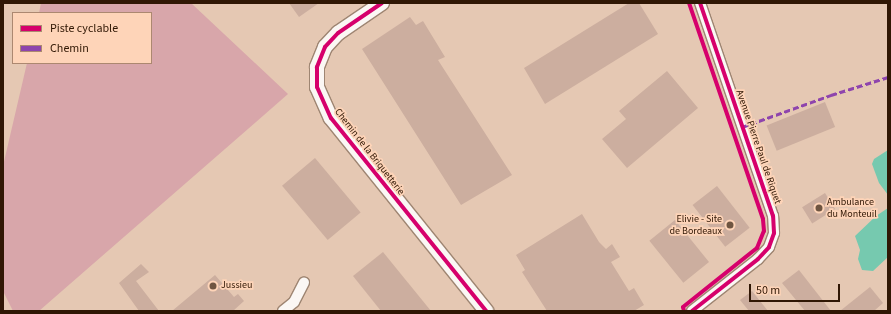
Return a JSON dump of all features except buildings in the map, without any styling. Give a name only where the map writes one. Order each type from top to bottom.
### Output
[{"type":"street","name":"Chemin de la Briquetterie","points":[[382,3],[338,33],[325,47],[317,67],[317,87],[331,118],[486,311]]},
{"type":"street","name":"Avenue Pierre Paul de Riquet","points":[[692,311],[758,259],[769,248],[774,233],[773,216],[700,3]]},
{"type":"street","points":[[282,311],[294,302],[304,282]]},
{"type":"shaded area","points":[[41,3],[191,3],[288,94],[39,311],[13,311],[3,291],[3,166],[27,64],[152,64],[152,12],[39,12]]},
{"type":"water","points":[[888,150],[888,195],[879,183],[872,164],[874,159]]},
{"type":"water","points":[[888,208],[888,257],[873,271],[862,270],[858,259],[860,250],[855,236],[876,216]]},
{"type":"marked path","points":[[742,127],[831,95],[888,77]]},
{"type":"cycle path","points":[[382,3],[338,33],[325,47],[317,67],[317,87],[331,118],[486,311]]},
{"type":"cycle path","points":[[684,311],[683,307],[757,248],[764,231],[763,219],[689,3]]},
{"type":"cycle path","points":[[692,311],[758,259],[769,247],[774,233],[773,216],[700,3]]},
{"type":"place","name":"Ambulance du Monteuil","points":[[819,208]]},
{"type":"place","name":"Elivie - Site de Bordeaux","points":[[730,225]]},
{"type":"place","name":"Jussieu","points":[[213,286]]}]
